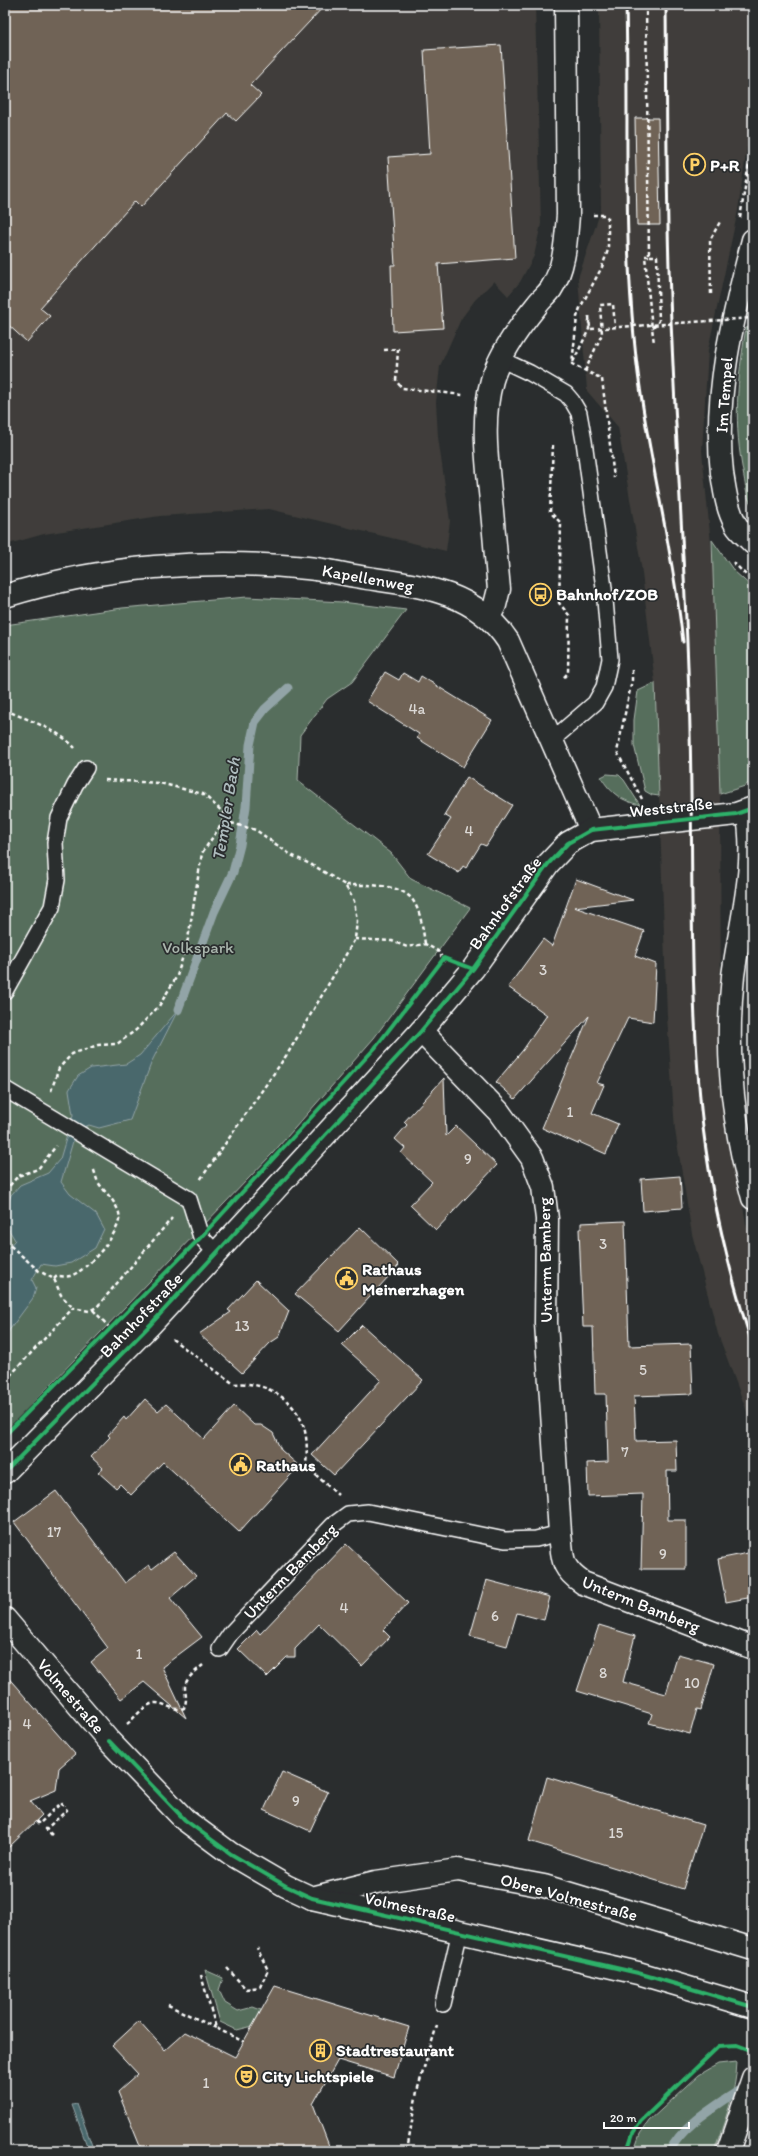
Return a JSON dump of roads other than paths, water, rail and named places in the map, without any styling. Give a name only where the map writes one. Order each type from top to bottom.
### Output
[{"type":"street","points":[[489,617],[496,605],[499,589],[487,457],[487,418],[492,380],[500,359],[533,310],[551,289],[561,264],[567,236],[566,5]]},
{"type":"street","name":"Im Tempel","points":[[753,240],[735,308],[725,358],[720,405],[720,457],[726,502],[737,526],[753,543]]},
{"type":"street","name":"Kapellenweg","points":[[5,596],[40,585],[97,574],[157,567],[241,565],[308,568],[410,585],[448,594],[470,604],[489,617],[508,641],[591,830]]},
{"type":"street","points":[[750,809],[752,855],[734,976],[729,1027],[733,1095],[747,1178],[753,1198]]},
{"type":"street","name":"Weststraße","points":[[591,830],[750,809]]},
{"type":"street","name":"Bahnhofstraße","points":[[5,1472],[151,1324],[421,1031],[473,969],[548,864],[568,843],[591,830]]},
{"type":"street","name":"Unterm Bamberg","points":[[421,1031],[499,1112],[532,1158],[543,1187],[547,1219],[546,1324],[562,1557],[568,1573],[583,1583],[753,1648]]},
{"type":"street","name":"Volmestraße","points":[[5,1619],[109,1741],[185,1820],[231,1854],[286,1886],[312,1898],[638,1973],[753,2007]]},
{"type":"street","name":"Obere Volmestraße","points":[[312,1898],[376,1882],[458,1870],[544,1886],[753,1949]]},
{"type":"street","points":[[728,2151],[753,2078]]},
{"type":"lane","points":[[500,359],[530,373],[566,394],[579,413],[586,456],[604,588],[610,659],[604,687],[595,703],[552,740]]},
{"type":"lane","points":[[5,992],[52,907],[57,880],[55,843],[59,818],[75,785],[86,768]]},
{"type":"lane","points":[[5,1089],[189,1199],[201,1237],[217,1254]]},
{"type":"lane","name":"Unterm Bamberg","points":[[220,1650],[231,1633],[333,1525],[348,1514],[368,1512],[505,1540],[536,1539],[560,1533]]},
{"type":"lane","points":[[443,2004],[460,1931]]},
{"type":"water","points":[[178,1010],[152,1061],[130,1120],[99,1128],[89,1125],[76,1131],[61,1182],[70,1194],[96,1214],[104,1229],[95,1248],[71,1263],[55,1266],[41,1264],[32,1280],[36,1288],[33,1298],[5,1336],[5,1249],[8,1248],[15,1240],[6,1225],[6,1209],[11,1195],[20,1185],[48,1173],[60,1159],[73,1115],[69,1090],[78,1076],[91,1068],[126,1064],[140,1055]]},
{"type":"water","points":[[77,2104],[94,2151],[89,2151],[72,2105]]},
{"type":"waterway","name":"Templer Bach","points":[[178,1010],[214,912],[233,872],[240,845],[246,807],[250,745],[255,722],[265,709],[288,688]]},
{"type":"waterway","points":[[670,2151],[676,2141],[693,2123],[745,2086]]},
{"type":"railway","points":[[626,5],[627,212],[634,337],[644,413],[672,565],[683,642]]},
{"type":"railway","points":[[666,5],[669,260],[687,646],[694,1006],[697,1058],[701,1109],[714,1199],[735,1288],[753,1347]]},
{"type":"place","name":"P+R","points":[[695,165]]},
{"type":"place","name":"Bahnhof/ZOB","points":[[540,594]]},
{"type":"place","name":"Rathaus Meinerzhagen","points":[[347,1279]]},
{"type":"place","name":"Rathaus","points":[[241,1465]]},
{"type":"place","name":"Stadtrestaurant","points":[[321,2050]]},
{"type":"place","name":"City Lichtspiele","points":[[246,2076]]},
{"type":"park label","name":"Volkspark","points":[[198,947]]}]
